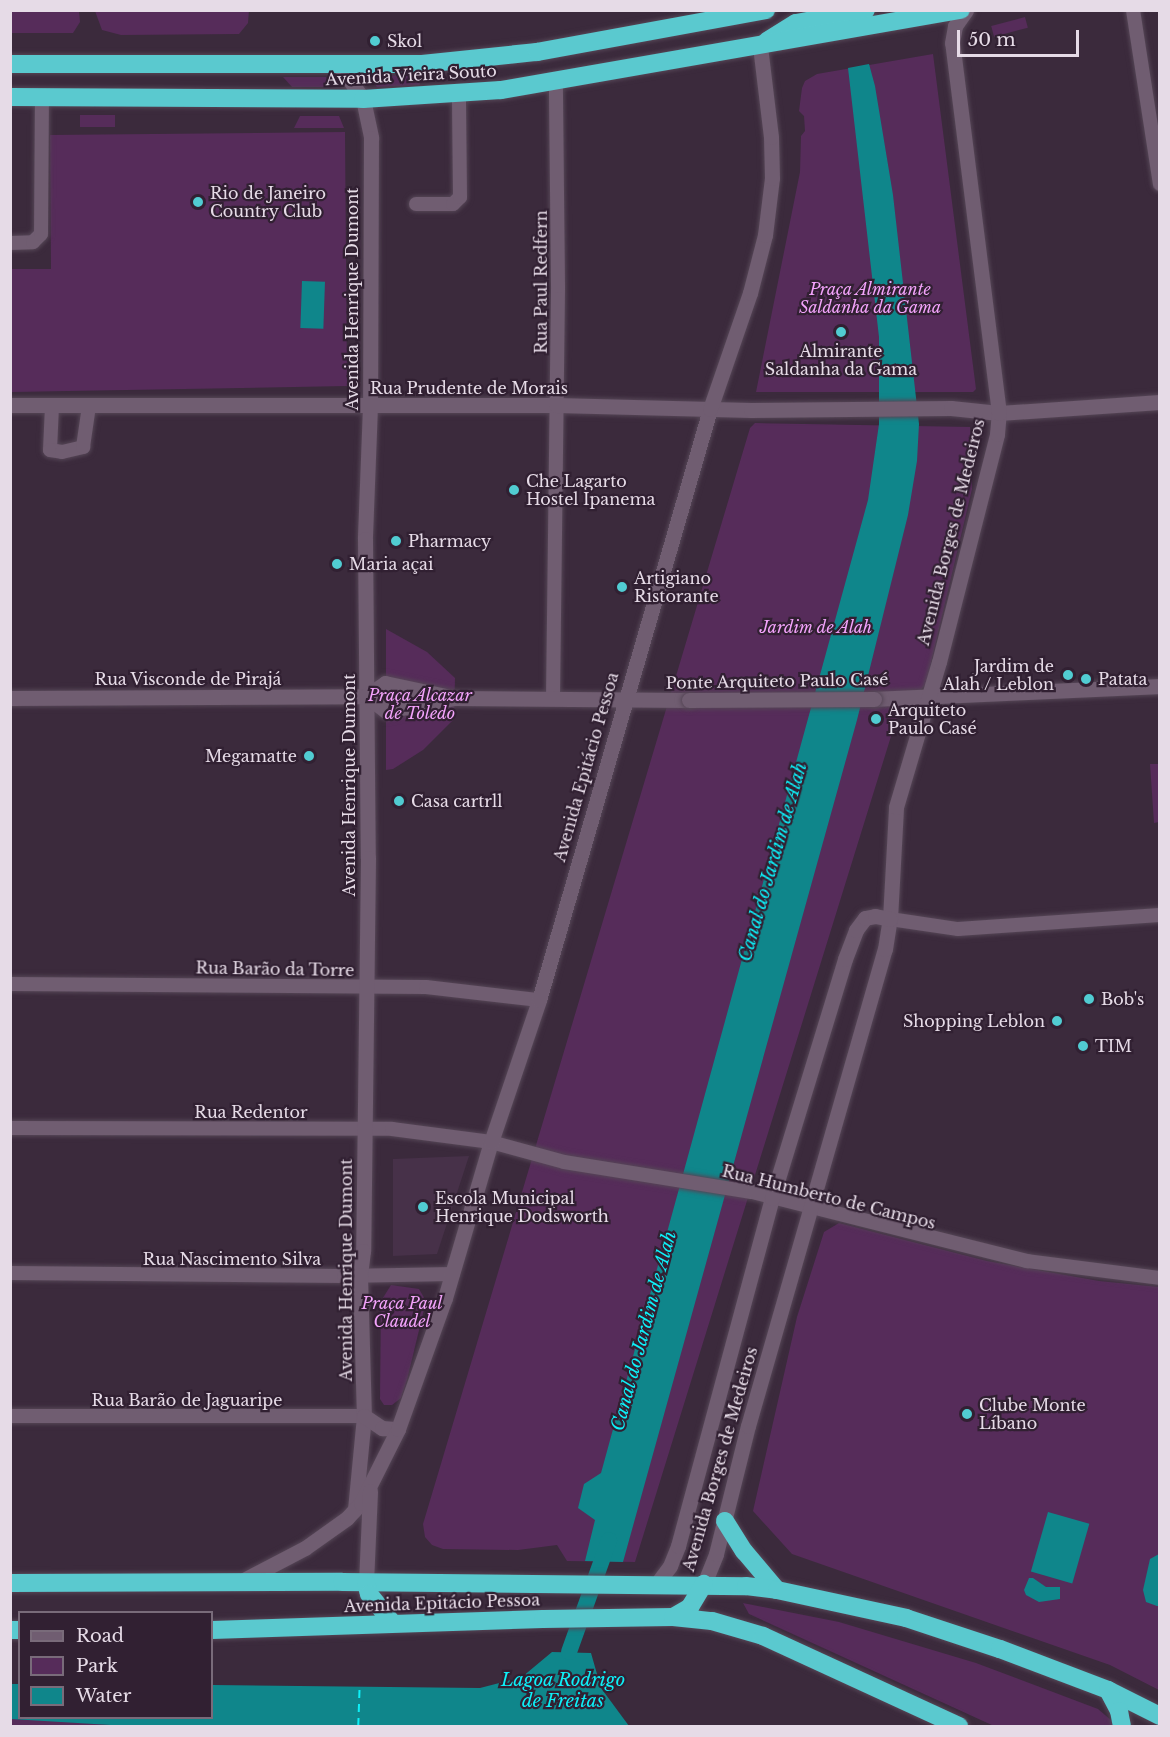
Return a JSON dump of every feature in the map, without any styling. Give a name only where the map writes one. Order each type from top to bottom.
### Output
[{"type":"highway","name":"Avenida Vieira Souto","points":[[10,64],[339,65],[484,59],[766,10]]},
{"type":"highway","points":[[760,46],[796,23],[866,10]]},
{"type":"highway","name":"Avenida Vieira Souto","points":[[10,97],[363,99],[459,94],[556,81],[961,10]]},
{"type":"highway","points":[[725,1521],[744,1551],[777,1590]]},
{"type":"highway","name":"Avenida Epitácio Pessoa","points":[[10,1583],[636,1586],[705,1584]]},
{"type":"highway","points":[[366,1583],[369,1594],[392,1622]]},
{"type":"highway","points":[[673,1617],[690,1607],[705,1584]]},
{"type":"highway","name":"Avenida Borges de Medeiros","points":[[705,1584],[777,1590],[906,1618],[1000,1649],[1108,1690],[1160,1716]]},
{"type":"highway","points":[[673,1617],[728,1624],[763,1635],[959,1726]]},
{"type":"highway","name":"Avenida Epitácio Pessoa","points":[[213,1629],[392,1622],[673,1617]]},
{"type":"highway","points":[[1108,1690],[1119,1711],[1122,1726]]},
{"type":"main road","name":"Avenida Borges de Medeiros","points":[[705,1584],[725,1521],[748,1426],[885,949],[890,919],[896,807],[929,696],[997,434],[999,413],[952,43],[955,26],[966,10]]},
{"type":"main road","name":"Avenida Epitácio Pessoa","points":[[237,1583],[296,1554],[354,1512],[398,1429],[453,1274],[491,1142],[539,1000],[710,409],[750,293],[770,210],[771,137],[760,46]]},
{"type":"main road","name":"Avenida Henrique Dumont","points":[[339,65],[363,99],[371,138],[370,406],[365,539],[366,987],[363,1251],[360,1275],[364,1416],[354,1512]]},
{"type":"main road","name":"Rua Prudente de Morais","points":[[10,405],[556,405],[751,410],[927,409],[999,413],[1160,402]]},
{"type":"main road","name":"Rua Visconde de Pirajá","points":[[10,698],[366,696],[385,683],[454,698]]},
{"type":"main road","name":"Ponte Arquiteto Paulo Casé","points":[[625,700],[874,699],[1160,686]]},
{"type":"main road","name":"Rua Visconde de Pirajá","points":[[366,696],[386,711],[454,698],[625,700]]},
{"type":"main road","name":"Avenida Borges de Medeiros","points":[[655,1586],[670,1566],[678,1546],[772,1198],[806,1082],[856,930],[865,918],[870,916],[890,919]]},
{"type":"main road","points":[[364,1416],[382,1428],[398,1429]]},
{"type":"main road","name":"Avenida Epitácio Pessoa","points":[[366,1583],[370,1485]]},
{"type":"street","points":[[1133,10],[1160,184]]},
{"type":"street","name":"Rua Paul Redfern","points":[[553,699],[556,81]]},
{"type":"street","points":[[416,204],[453,204],[460,197],[459,94]]},
{"type":"street","points":[[10,243],[33,242],[41,234],[42,97]]},
{"type":"street","points":[[52,406],[50,450],[62,452],[83,447],[89,406]]},
{"type":"street","points":[[890,919],[958,929],[1160,915]]},
{"type":"street","name":"Rua Barão da Torre","points":[[10,984],[426,987],[539,1000]]},
{"type":"street","name":"Rua Redentor","points":[[10,1128],[364,1129],[392,1130],[491,1142]]},
{"type":"street","name":"Rua Humberto de Campos","points":[[491,1142],[550,1159],[660,1176],[772,1198],[1027,1260],[1160,1278]]},
{"type":"street","name":"Rua Nascimento Silva","points":[[10,1274],[453,1274]]},
{"type":"street","name":"Rua Barão de Jaguaripe","points":[[10,1416],[364,1416]]},
{"type":"shaded area","name":"Escola Municipal Henrique Dodsworth","points":[[469,1156],[437,1254],[393,1256],[393,1159]]},
{"type":"green space","points":[[249,10],[248,23],[239,34],[121,35],[102,30],[95,11]]},
{"type":"green space","points":[[10,11],[79,11],[80,22],[73,33],[11,33]]},
{"type":"green space","points":[[1025,17],[1028,28],[994,37],[991,26]]},
{"type":"green space","name":"Praça Almirante Saldanha da Gama","points":[[933,54],[976,389],[973,392],[756,392],[800,172],[801,136],[805,131],[804,116],[799,111],[805,81],[817,74]]},
{"type":"green space","points":[[419,75],[420,85],[377,87],[371,79],[371,76]]},
{"type":"green space","points":[[283,77],[326,77],[332,87],[292,87]]},
{"type":"green space","points":[[80,115],[115,115],[115,127],[80,127]]},
{"type":"green space","points":[[300,116],[339,116],[344,128],[294,128]]},
{"type":"green space","name":"Rio de Janeiro Country Club","points":[[345,132],[347,386],[11,392],[10,269],[51,269],[50,135]]},
{"type":"green space","name":"Jardim de Alah","points":[[755,423],[970,427],[972,489],[926,684],[897,717],[635,1562],[567,1561],[557,1545],[518,1550],[443,1549],[432,1545],[425,1537],[423,1524],[750,428]]},
{"type":"green space","name":"Praça Alcazar de Toledo","points":[[386,629],[427,652],[455,678],[454,719],[423,750],[393,769],[386,770]]},
{"type":"green space","points":[[1150,764],[1159,764],[1159,822],[1154,823]]},
{"type":"green space","name":"Clube Monte Líbano","points":[[839,1223],[987,1261],[1099,1281],[1159,1287],[1159,1690],[1110,1665],[792,1554],[753,1511],[797,1317],[824,1232]]},
{"type":"green space","name":"Praça Paul Claudel","points":[[391,1285],[419,1289],[426,1301],[401,1398],[392,1405],[384,1405],[380,1399],[381,1301]]},
{"type":"green space","points":[[743,1603],[839,1622],[976,1663],[1098,1709],[1112,1721],[1113,1726],[994,1726],[749,1614]]},
{"type":"green space","points":[[15,1718],[127,1726],[11,1726],[10,1719]]},
{"type":"water","points":[[869,64],[875,86],[893,195],[919,424],[917,461],[908,515],[857,720],[623,1562],[585,1561],[595,1520],[578,1508],[584,1484],[601,1473],[868,500],[879,424],[879,337],[848,68]]},
{"type":"water","points":[[302,281],[325,282],[323,329],[300,328]]},
{"type":"water","points":[[1048,1512],[1089,1524],[1072,1583],[1031,1572]]},
{"type":"water","points":[[1159,1554],[1159,1606],[1157,1606],[1146,1602],[1143,1590],[1150,1559]]},
{"type":"water","points":[[1029,1578],[1033,1578],[1046,1587],[1060,1587],[1060,1599],[1039,1602],[1026,1595],[1024,1590]]},
{"type":"water","name":"Lagoa Rodrigo de Freitas","points":[[552,1652],[591,1653],[601,1688],[629,1726],[127,1726],[11,1719],[11,1684],[18,1684],[18,1719],[213,1719],[213,1685],[480,1688],[522,1677]]},
{"type":"waterway","name":"Canal do Jardim de Alah","points":[[569,1652],[609,1540]]},
{"type":"ferry route","points":[[358,1726],[359,1688]]},
{"type":"place","name":"Skol","points":[[375,41]]},
{"type":"place","name":"Rio de Janeiro Country Club","points":[[198,202]]},
{"type":"place","name":"Almirante Saldanha da Gama","points":[[841,332]]},
{"type":"place","name":"Che Lagarto Hostel Ipanema","points":[[514,490]]},
{"type":"place","name":"Pharmacy","points":[[396,541]]},
{"type":"place","name":"Maria açai","points":[[337,564]]},
{"type":"place","name":"Artigiano Ristorante","points":[[622,587]]},
{"type":"place","name":"Jardim de Alah / Leblon","points":[[1068,675]]},
{"type":"place","name":"Patata","points":[[1086,679]]},
{"type":"place","name":"Arquiteto Paulo Casé","points":[[876,719]]},
{"type":"place","name":"Megamatte","points":[[309,756]]},
{"type":"place","name":"Casa cartrll","points":[[399,801]]},
{"type":"place","name":"Bob's","points":[[1089,999]]},
{"type":"place","name":"Shopping Leblon","points":[[1057,1021]]},
{"type":"place","name":"TIM","points":[[1083,1046]]},
{"type":"place","name":"Escola Municipal Henrique Dodsworth","points":[[423,1207]]},
{"type":"place","name":"Clube Monte Líbano","points":[[967,1414]]}]
